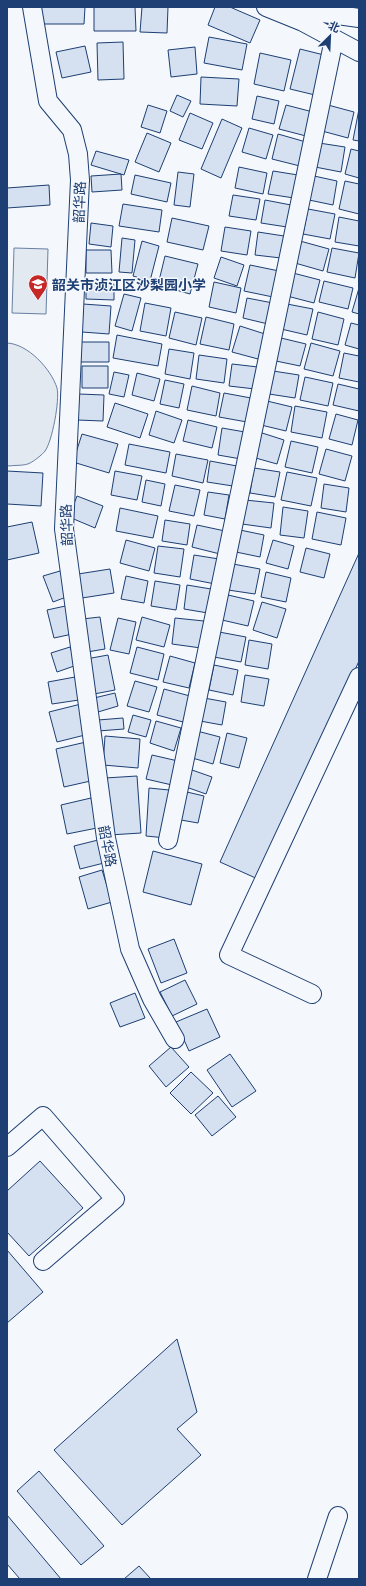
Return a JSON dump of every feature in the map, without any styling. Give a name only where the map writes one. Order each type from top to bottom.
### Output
[{"type":"street","name":"韶华路","points":[[32,7],[48,101],[72,130],[79,160],[80,180],[64,529],[105,830],[130,949],[152,999],[175,1039]]},
{"type":"street","points":[[273,10],[355,14]]},
{"type":"street","points":[[273,10],[302,22],[359,52]]},
{"type":"street","points":[[168,840],[334,39]]},
{"type":"street","points":[[312,994],[229,955],[359,677]]},
{"type":"street","points":[[7,1147],[43,1116],[115,1198],[43,1261]]},
{"type":"street","points":[[317,1579],[338,1516]]},
{"type":"shaded area","points":[[14,248],[48,249],[46,314],[12,313]]},
{"type":"shaded area","points":[[7,343],[15,344],[23,348],[38,359],[50,373],[57,388],[58,394],[53,430],[48,446],[38,458],[28,464],[23,465],[7,465]]},
{"type":"building","points":[[40,7],[85,7],[84,24],[40,24]]},
{"type":"building","points":[[94,7],[135,7],[136,31],[94,31]]},
{"type":"building","points":[[142,7],[168,7],[167,33],[140,32]]},
{"type":"building","points":[[215,7],[230,7],[260,20],[250,43],[208,25]]},
{"type":"building","points":[[209,37],[247,44],[242,70],[204,63]]},
{"type":"building","points":[[123,42],[124,79],[98,80],[97,43]]},
{"type":"building","points":[[85,46],[91,72],[62,78],[56,52]]},
{"type":"building","points":[[195,47],[197,74],[171,77],[168,50]]},
{"type":"building","points":[[300,49],[324,55],[315,95],[290,89]]},
{"type":"building","points":[[260,53],[291,60],[284,91],[254,84]]},
{"type":"building","points":[[201,77],[239,79],[237,106],[200,104]]},
{"type":"building","points":[[177,95],[191,101],[183,117],[170,111]]},
{"type":"building","points":[[257,96],[279,101],[274,124],[252,119]]},
{"type":"building","points":[[148,105],[167,111],[160,133],[141,127]]},
{"type":"building","points":[[286,105],[313,112],[306,136],[279,129]]},
{"type":"building","points":[[328,105],[354,112],[348,138],[322,131]]},
{"type":"building","points":[[359,109],[359,141],[353,140]]},
{"type":"building","points":[[190,113],[213,123],[202,149],[179,140]]},
{"type":"building","points":[[222,119],[242,128],[221,178],[201,169]]},
{"type":"building","points":[[249,128],[273,135],[266,159],[242,152]]},
{"type":"building","points":[[147,133],[171,143],[159,172],[135,162]]},
{"type":"building","points":[[278,134],[306,142],[300,166],[272,159]]},
{"type":"building","points":[[319,143],[345,147],[341,172],[315,167]]},
{"type":"building","points":[[351,149],[359,151],[359,178],[345,174]]},
{"type":"building","points":[[96,151],[129,160],[124,175],[91,165]]},
{"type":"building","points":[[239,167],[267,173],[263,194],[235,188]]},
{"type":"building","points":[[273,171],[298,175],[294,198],[268,194]]},
{"type":"building","points":[[178,172],[194,174],[190,207],[174,205]]},
{"type":"building","points":[[121,174],[122,190],[92,192],[91,176]]},
{"type":"building","points":[[135,175],[171,183],[167,202],[131,194]]},
{"type":"building","points":[[314,176],[337,181],[333,205],[309,200]]},
{"type":"building","points":[[345,181],[359,184],[359,214],[339,209]]},
{"type":"building","points":[[49,185],[50,205],[7,208],[7,188]]},
{"type":"building","points":[[233,195],[260,199],[256,220],[229,216]]},
{"type":"building","points":[[265,200],[291,205],[287,227],[261,223]]},
{"type":"building","points":[[123,204],[162,210],[159,232],[119,226]]},
{"type":"building","points":[[308,209],[335,214],[330,239],[303,234]]},
{"type":"building","points":[[339,217],[359,221],[359,246],[335,242]]},
{"type":"building","points":[[172,218],[209,226],[203,250],[167,242]]},
{"type":"building","points":[[91,223],[113,226],[111,247],[89,244]]},
{"type":"building","points":[[225,227],[251,231],[247,255],[221,251]]},
{"type":"building","points":[[258,232],[284,236],[281,258],[255,255]]},
{"type":"building","points":[[122,238],[135,240],[132,273],[119,272]]},
{"type":"building","points":[[142,241],[159,246],[150,281],[133,276]]},
{"type":"building","points":[[300,241],[329,249],[323,271],[295,263]]},
{"type":"building","points":[[332,248],[359,253],[355,278],[327,272]]},
{"type":"building","points":[[86,250],[111,250],[112,273],[86,273]]},
{"type":"building","points":[[165,256],[198,264],[190,294],[158,285]]},
{"type":"building","points":[[221,257],[244,265],[237,286],[214,278]]},
{"type":"building","points":[[250,265],[279,271],[273,297],[244,291]]},
{"type":"building","points":[[293,273],[320,280],[314,303],[287,296]]},
{"type":"building","points":[[324,281],[353,288],[348,309],[319,302]]},
{"type":"building","points":[[214,282],[241,288],[236,313],[209,307]]},
{"type":"building","points":[[86,283],[114,284],[114,300],[86,299]]},
{"type":"building","points":[[359,288],[359,314],[352,312]]},
{"type":"building","points":[[124,294],[141,298],[132,331],[115,326]]},
{"type":"building","points":[[247,298],[273,303],[268,324],[243,318]]},
{"type":"building","points":[[145,303],[171,308],[166,336],[140,331]]},
{"type":"building","points":[[83,304],[111,306],[109,334],[82,332]]},
{"type":"building","points":[[287,304],[313,309],[307,335],[281,329]]},
{"type":"building","points":[[175,312],[202,318],[196,345],[169,338]]},
{"type":"building","points":[[318,312],[344,319],[338,345],[312,339]]},
{"type":"building","points":[[206,317],[234,324],[229,350],[200,344]]},
{"type":"building","points":[[351,323],[359,325],[359,349],[345,345]]},
{"type":"building","points":[[240,326],[265,334],[258,359],[232,352]]},
{"type":"building","points":[[117,335],[162,344],[158,366],[113,358]]},
{"type":"building","points":[[281,338],[306,344],[300,366],[276,361]]},
{"type":"building","points":[[79,342],[109,342],[109,362],[79,362]]},
{"type":"building","points":[[311,343],[340,351],[333,376],[304,369]]},
{"type":"building","points":[[169,349],[194,353],[190,379],[165,374]]},
{"type":"building","points":[[344,353],[359,356],[359,382],[339,378]]},
{"type":"building","points":[[199,355],[227,359],[224,383],[196,379]]},
{"type":"building","points":[[232,364],[258,367],[255,389],[229,386]]},
{"type":"building","points":[[82,366],[108,366],[108,388],[82,388]]},
{"type":"building","points":[[273,371],[299,375],[295,398],[269,394]]},
{"type":"building","points":[[114,372],[129,375],[124,397],[109,394]]},
{"type":"building","points":[[137,373],[160,379],[154,401],[132,395]]},
{"type":"building","points":[[305,377],[333,383],[328,406],[300,400]]},
{"type":"building","points":[[165,380],[184,384],[179,408],[160,404]]},
{"type":"building","points":[[338,384],[359,389],[359,411],[333,405]]},
{"type":"building","points":[[192,386],[220,393],[216,416],[187,410]]},
{"type":"building","points":[[224,393],[251,398],[247,422],[219,417]]},
{"type":"building","points":[[79,394],[104,395],[103,421],[77,420]]},
{"type":"building","points":[[267,401],[292,407],[286,431],[261,425]]},
{"type":"building","points":[[115,403],[148,414],[140,438],[107,427]]},
{"type":"building","points":[[295,406],[327,412],[322,438],[291,432]]},
{"type":"building","points":[[156,411],[182,420],[174,443],[149,435]]},
{"type":"building","points":[[336,414],[358,420],[352,445],[329,439]]},
{"type":"building","points":[[188,420],[217,427],[212,448],[183,441]]},
{"type":"building","points":[[222,428],[245,432],[241,459],[218,455]]},
{"type":"building","points":[[259,432],[284,440],[277,464],[252,457]]},
{"type":"building","points":[[82,434],[118,444],[109,473],[73,462]]},
{"type":"building","points":[[291,441],[318,447],[312,473],[285,467]]},
{"type":"building","points":[[129,444],[170,452],[166,473],[125,465]]},
{"type":"building","points":[[326,449],[352,456],[345,481],[319,474]]},
{"type":"building","points":[[176,454],[208,460],[203,483],[172,476]]},
{"type":"building","points":[[210,461],[237,466],[233,486],[207,482]]},
{"type":"building","points":[[254,468],[280,472],[275,497],[250,493]]},
{"type":"building","points":[[7,471],[43,473],[41,506],[7,504]]},
{"type":"building","points":[[115,471],[142,476],[137,500],[111,495]]},
{"type":"building","points":[[287,472],[317,478],[311,506],[281,500]]},
{"type":"building","points":[[146,480],[165,484],[161,506],[142,502]]},
{"type":"building","points":[[324,484],[349,488],[346,512],[321,508]]},
{"type":"building","points":[[175,485],[200,490],[194,516],[169,511]]},
{"type":"building","points":[[208,492],[229,495],[225,519],[204,515]]},
{"type":"building","points":[[77,496],[103,506],[95,528],[69,517]]},
{"type":"building","points":[[245,500],[274,503],[271,528],[242,524]]},
{"type":"building","points":[[283,507],[308,511],[304,538],[280,535]]},
{"type":"building","points":[[120,508],[158,516],[153,538],[116,531]]},
{"type":"building","points":[[317,512],[346,518],[341,545],[312,539]]},
{"type":"building","points":[[165,520],[190,524],[187,545],[162,541]]},
{"type":"building","points":[[32,522],[39,553],[7,560],[7,527]]},
{"type":"building","points":[[197,525],[225,531],[220,554],[192,547]]},
{"type":"building","points":[[240,530],[264,535],[260,557],[236,552]]},
{"type":"building","points":[[126,540],[155,548],[149,571],[120,563]]},
{"type":"building","points":[[273,540],[294,546],[288,569],[266,563]]},
{"type":"building","points":[[158,546],[184,549],[180,577],[154,573]]},
{"type":"building","points":[[306,548],[330,554],[324,578],[300,572]]},
{"type":"building","points":[[359,553],[359,661],[260,880],[220,862]]},
{"type":"building","points":[[194,555],[219,559],[215,584],[190,579]]},
{"type":"building","points":[[233,564],[260,569],[255,594],[228,590]]},
{"type":"building","points":[[110,569],[114,593],[82,598],[78,574]]},
{"type":"building","points":[[60,571],[69,596],[53,602],[43,576]]},
{"type":"building","points":[[266,572],[291,578],[286,602],[261,597]]},
{"type":"building","points":[[126,576],[148,581],[144,603],[121,599]]},
{"type":"building","points":[[155,581],[180,585],[176,610],[151,606]]},
{"type":"building","points":[[187,585],[211,589],[208,613],[184,609]]},
{"type":"building","points":[[228,595],[254,601],[248,626],[222,620]]},
{"type":"building","points":[[262,602],[286,609],[277,638],[253,630]]},
{"type":"building","points":[[70,605],[77,633],[54,638],[47,610]]},
{"type":"building","points":[[100,617],[105,649],[87,652],[82,619]]},
{"type":"building","points":[[142,617],[170,625],[164,647],[136,640]]},
{"type":"building","points":[[118,618],[136,622],[129,654],[110,650]]},
{"type":"building","points":[[175,618],[204,621],[201,648],[172,644]]},
{"type":"building","points":[[219,632],[246,637],[241,662],[214,657]]},
{"type":"building","points":[[249,640],[272,644],[268,669],[245,665]]},
{"type":"building","points":[[70,647],[77,665],[57,672],[51,653]]},
{"type":"building","points":[[137,647],[164,654],[158,680],[130,673]]},
{"type":"building","points":[[108,655],[115,690],[94,694],[86,659]]},
{"type":"building","points":[[170,656],[195,663],[189,688],[163,682]]},
{"type":"building","points":[[214,665],[238,670],[233,695],[209,690]]},
{"type":"building","points":[[245,675],[269,679],[264,706],[241,702]]},
{"type":"building","points":[[75,677],[79,700],[52,704],[48,682]]},
{"type":"building","points":[[135,681],[157,687],[149,712],[127,706]]},
{"type":"building","points":[[164,689],[190,696],[183,722],[157,715]]},
{"type":"building","points":[[115,693],[118,706],[98,712],[94,698]]},
{"type":"building","points":[[204,698],[226,702],[222,725],[200,721]]},
{"type":"building","points":[[81,704],[89,734],[57,742],[49,712]]},
{"type":"building","points":[[133,715],[151,720],[146,737],[128,732]]},
{"type":"building","points":[[123,718],[124,729],[98,731],[98,720]]},
{"type":"building","points":[[156,721],[181,728],[174,751],[150,743]]},
{"type":"building","points":[[197,731],[220,737],[213,764],[189,757]]},
{"type":"building","points":[[227,733],[247,738],[239,768],[220,763]]},
{"type":"building","points":[[105,736],[140,739],[138,768],[103,765]]},
{"type":"building","points":[[86,742],[95,780],[64,787],[56,749]]},
{"type":"building","points":[[152,755],[178,761],[172,785],[146,779]]},
{"type":"building","points":[[192,770],[212,777],[206,794],[186,787]]},
{"type":"building","points":[[137,776],[141,833],[109,835],[105,778]]},
{"type":"building","points":[[149,788],[169,790],[166,838],[146,836]]},
{"type":"building","points":[[187,792],[204,796],[198,823],[181,820]]},
{"type":"building","points":[[91,798],[97,828],[67,834],[61,805]]},
{"type":"building","points":[[98,840],[104,863],[80,869],[74,846]]},
{"type":"building","points":[[153,851],[202,864],[191,905],[143,892]]},
{"type":"building","points":[[102,870],[112,902],[88,909],[79,877]]},
{"type":"building","points":[[174,939],[187,973],[161,983],[148,949]]},
{"type":"building","points":[[185,980],[197,1004],[172,1016],[160,992]]},
{"type":"building","points":[[135,993],[145,1018],[120,1027],[110,1003]]},
{"type":"building","points":[[207,1009],[220,1037],[189,1051],[176,1022]]},
{"type":"building","points":[[171,1047],[189,1067],[166,1087],[149,1066]]},
{"type":"building","points":[[230,1054],[256,1091],[232,1107],[207,1070]]},
{"type":"building","points":[[191,1072],[213,1093],[191,1114],[170,1093]]},
{"type":"building","points":[[218,1096],[236,1117],[212,1136],[195,1115]]},
{"type":"building","points":[[40,1161],[83,1208],[29,1256],[7,1232],[7,1191]]},
{"type":"building","points":[[7,1250],[43,1292],[7,1323]]},
{"type":"building","points":[[177,1339],[197,1412],[177,1429],[201,1455],[122,1525],[54,1450]]},
{"type":"building","points":[[39,1471],[104,1546],[81,1565],[17,1491]]},
{"type":"building","points":[[7,1515],[61,1579],[20,1579],[7,1564]]},
{"type":"building","points":[[139,1566],[151,1579],[124,1579]]},
{"type":"place","name":"韶关市浈江区沙梨园小学","points":[[38,301]]}]
